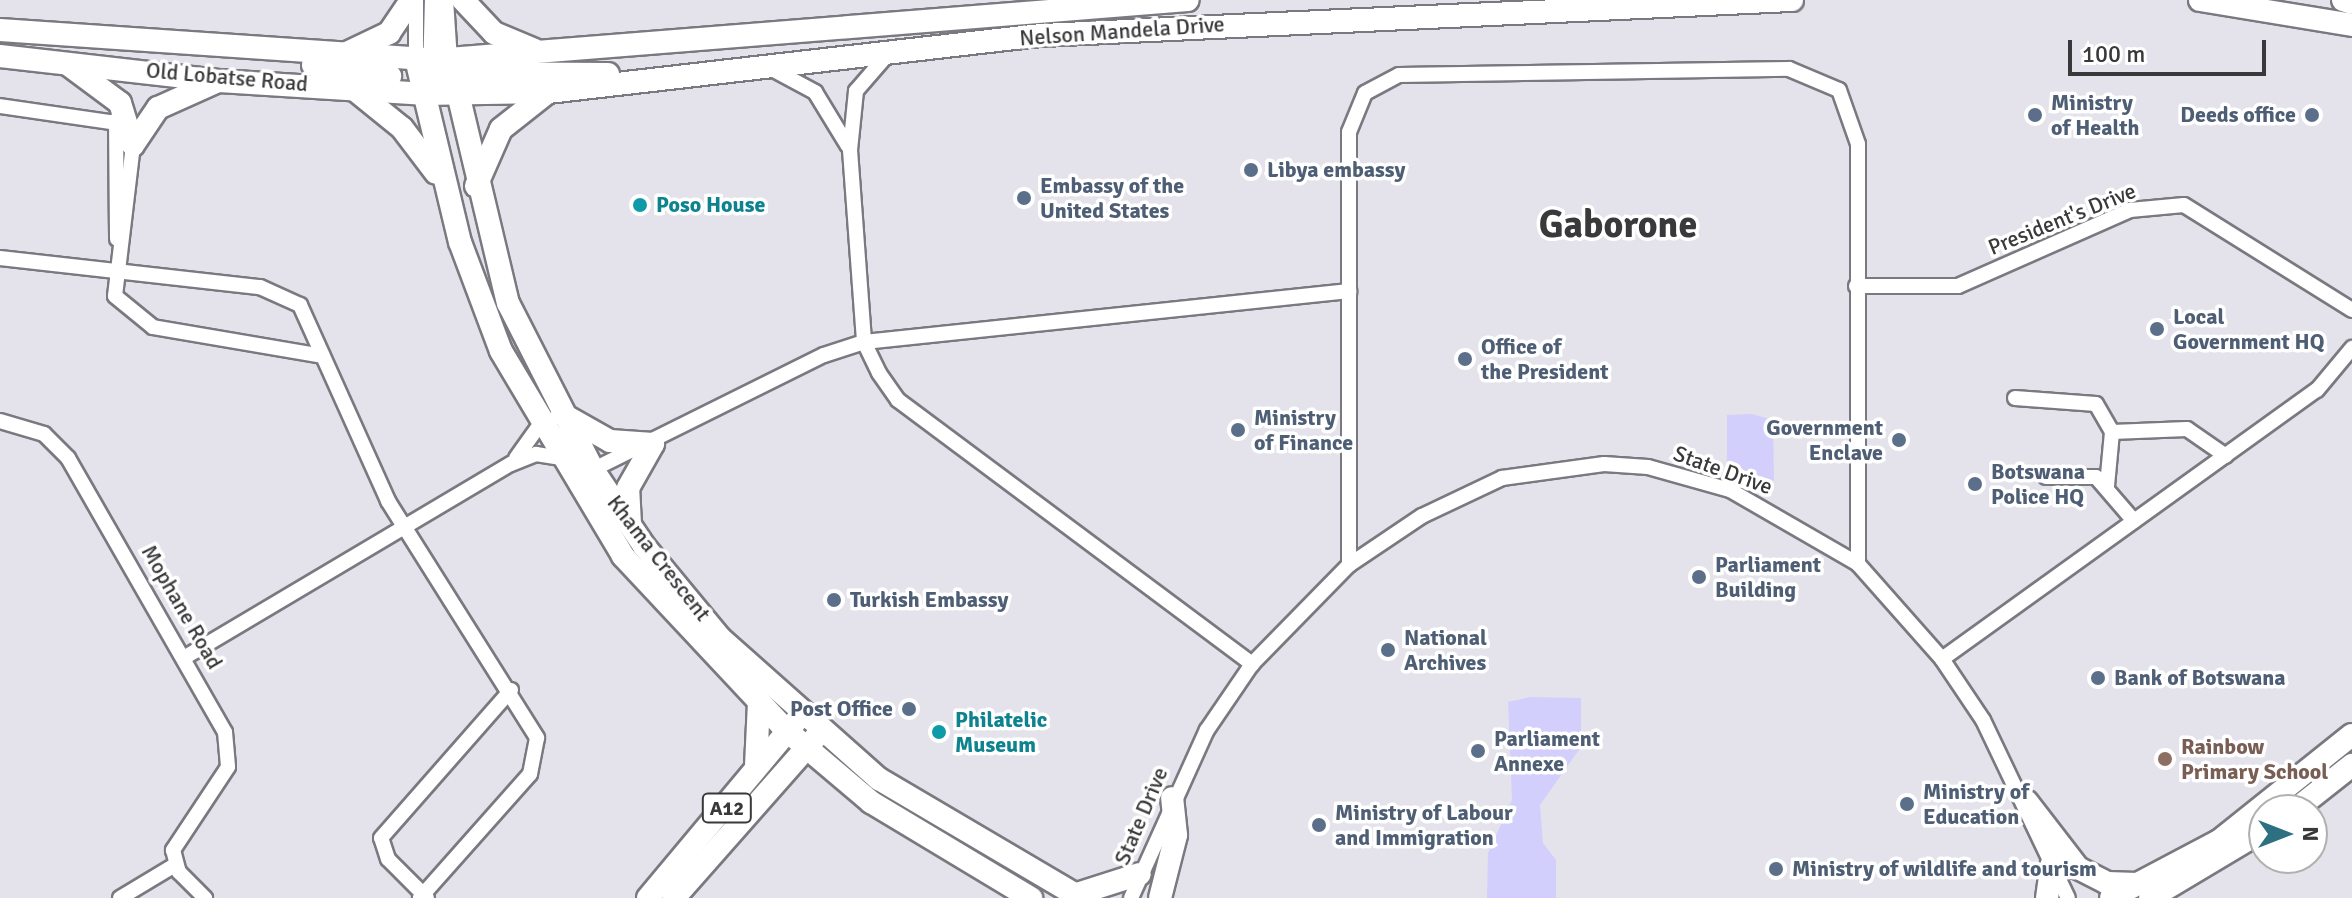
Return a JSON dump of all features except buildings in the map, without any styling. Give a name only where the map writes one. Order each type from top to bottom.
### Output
[{"type":"main road","points":[[343,55],[381,40],[414,0]]},
{"type":"main road","points":[[436,0],[437,77],[467,258]]},
{"type":"main road","points":[[463,0],[494,33],[549,53]]},
{"type":"main road","points":[[928,19],[985,0]]},
{"type":"main road","points":[[1083,0],[1122,5]]},
{"type":"main road","name":"Nelson Mandela Drive","points":[[437,77],[549,53],[928,19],[1188,0]]},
{"type":"main road","name":"Nelson Mandela Drive","points":[[437,77],[548,92],[756,63],[1059,34],[1647,3],[1792,0]]},
{"type":"main road","points":[[2200,0],[2352,25]]},
{"type":"main road","points":[[2343,0],[2352,3]]},
{"type":"main road","name":"Old Lobatse Road","points":[[0,30],[291,56],[343,55],[437,77]]},
{"type":"main road","name":"Old Lobatse Road","points":[[0,56],[219,81],[352,88],[437,77]]},
{"type":"main road","points":[[291,56],[321,68],[437,77],[592,71],[628,79]]},
{"type":"main road","points":[[67,64],[111,93],[126,130],[158,108],[219,81]]},
{"type":"main road","name":"Khama Crescent","points":[[437,77],[445,188],[501,351],[551,418],[667,610],[787,731],[814,738],[1078,896]]},
{"type":"main road","name":"Khama Crescent","points":[[437,77],[476,189],[508,303],[551,418],[560,458],[583,475],[630,526],[720,638],[802,714],[814,738],[871,802],[1031,898]]},
{"type":"main road","points":[[352,88],[402,128],[445,188]]},
{"type":"main road","points":[[476,189],[501,129],[548,92]]},
{"type":"main road","points":[[551,418],[610,441],[653,444],[628,488],[630,526]]},
{"type":"main road","points":[[750,782],[761,751],[759,702]]},
{"type":"main road","name":"A12","points":[[648,898],[750,782],[802,714]]},
{"type":"main road","points":[[2027,802],[2078,868],[2107,883],[2146,891],[2230,833],[2352,735]]},
{"type":"main road","name":"A12","points":[[674,898],[814,738]]},
{"type":"main road","points":[[2315,794],[2352,765]]},
{"type":"main road","points":[[774,783],[822,775],[871,802]]},
{"type":"main road","points":[[1160,898],[1176,835],[1172,798]]},
{"type":"main road","points":[[2111,898],[2146,891],[2248,838]]},
{"type":"main road","points":[[2047,898],[2052,864]]},
{"type":"main road","points":[[1078,896],[1140,874]]},
{"type":"street","points":[[414,0],[437,77]]},
{"type":"street","points":[[437,77],[446,0]]},
{"type":"street","points":[[891,51],[856,91],[850,150],[864,342],[898,400],[1252,664]]},
{"type":"street","points":[[756,63],[815,92],[850,150]]},
{"type":"street","points":[[1349,565],[1349,132],[1378,82],[1399,75],[1750,69],[1789,69],[1839,90],[1858,144],[1858,564]]},
{"type":"street","points":[[0,106],[126,130]]},
{"type":"street","points":[[126,130],[119,244],[113,273],[115,296],[153,327],[323,356]]},
{"type":"street","points":[[119,244],[111,223],[126,130]]},
{"type":"street","name":"President's Drive","points":[[1856,286],[1958,286],[2130,210],[2184,205],[2352,310]]},
{"type":"street","points":[[0,258],[260,287],[300,305],[404,527],[534,724],[533,767],[423,897],[388,859],[381,838],[511,690]]},
{"type":"street","points":[[583,475],[653,444],[824,355],[864,342],[1349,291]]},
{"type":"street","points":[[1942,659],[2317,390],[2352,348]]},
{"type":"street","points":[[2015,398],[2096,404],[2112,432],[2107,486]]},
{"type":"street","points":[[511,464],[551,418]]},
{"type":"street","name":"Mophane Road","points":[[0,421],[44,434],[68,458],[187,656],[225,732],[229,757],[223,778],[174,858]]},
{"type":"street","points":[[2112,432],[2187,429],[2226,456]]},
{"type":"street","points":[[187,656],[511,464],[536,454],[560,458]]},
{"type":"street","name":"State Drive","points":[[1131,898],[1172,798],[1252,664],[1349,565],[1491,483],[1543,468],[1604,464],[1648,467],[1730,490],[1858,564],[1942,659],[2027,802],[2068,898]]},
{"type":"street","points":[[2046,477],[2096,477],[2107,486],[2134,521]]},
{"type":"street","points":[[120,898],[174,858],[205,898]]},
{"type":"shaded area","points":[[1752,414],[1773,420],[1774,481],[1727,464],[1727,415]]},
{"type":"shaded area","points":[[1530,697],[1581,698],[1581,747],[1540,805],[1543,843],[1556,860],[1556,898],[1487,898],[1488,853],[1512,800],[1508,702]]},
{"type":"place","name":"Ministry of Health","points":[[2035,115]]},
{"type":"place","name":"Deeds office","points":[[2312,115]]},
{"type":"place","name":"Libya embassy","points":[[1251,170]]},
{"type":"place","name":"Embassy of the United States","points":[[1024,198]]},
{"type":"place","name":"Poso House","points":[[640,205]]},
{"type":"place","name":"Local Government HQ","points":[[2157,329]]},
{"type":"place","name":"Office of the President","points":[[1465,359]]},
{"type":"place","name":"Ministry of Finance","points":[[1238,430]]},
{"type":"place","name":"Government Enclave","points":[[1899,440]]},
{"type":"place","name":"Botswana Police HQ","points":[[1975,484]]},
{"type":"place","name":"Parliament Building","points":[[1699,577]]},
{"type":"place","name":"Turkish Embassy","points":[[834,600]]},
{"type":"place","name":"National Archives","points":[[1388,650]]},
{"type":"place","name":"Bank of Botswana","points":[[2098,678]]},
{"type":"place","name":"Post Office","points":[[909,709]]},
{"type":"place","name":"Philatelic Museum","points":[[939,732]]},
{"type":"place","name":"Parliament Annexe","points":[[1478,751]]},
{"type":"place","name":"Rainbow Primary School","points":[[2165,759]]},
{"type":"place","name":"Ministry of Education","points":[[1907,804]]},
{"type":"place","name":"Ministry of Labour and Immigration","points":[[1319,825]]},
{"type":"place","name":"Ministry of wildlife and tourism","points":[[1776,869]]},
{"type":"district","name":"Gaborone","points":[[1618,225]]}]
